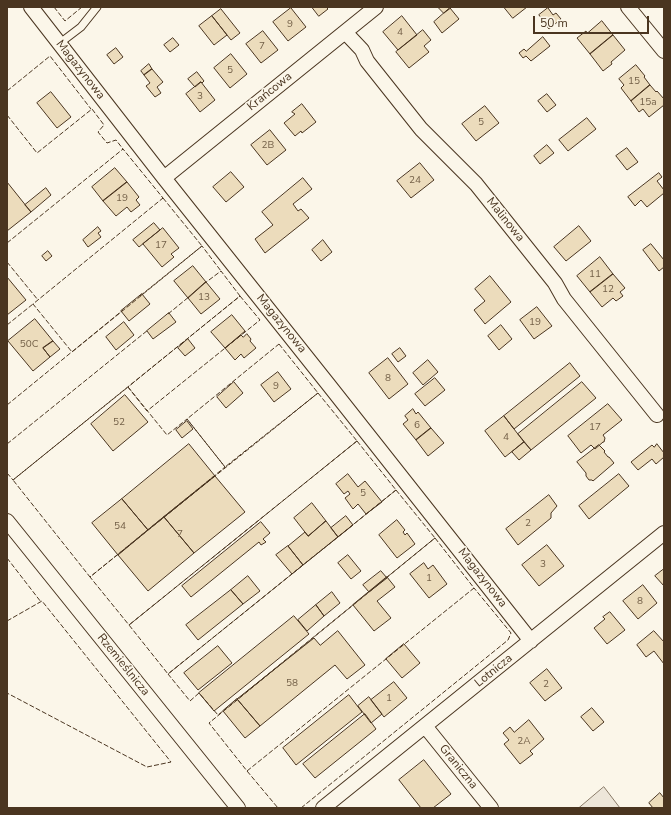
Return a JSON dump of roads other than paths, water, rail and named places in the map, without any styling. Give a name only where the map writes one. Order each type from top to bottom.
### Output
[{"type":"street","name":"Magazynowa","points":[[31,7],[164,178],[531,641]]},
{"type":"street","name":"Krańcowa","points":[[164,178],[376,7]]},
{"type":"street","points":[[628,7],[664,51]]},
{"type":"street","name":"Malinowa","points":[[346,32],[362,50],[367,61],[421,129],[476,184],[555,283],[564,299],[657,415]]},
{"type":"street","name":"Rzemieślnicza","points":[[7,521],[238,808]]},
{"type":"street","name":"Lotnicza","points":[[323,808],[664,533]]},
{"type":"street","name":"Graniczna","points":[[425,726],[491,808]]},
{"type":"lane","points":[[60,43],[81,27],[97,7]]}]
